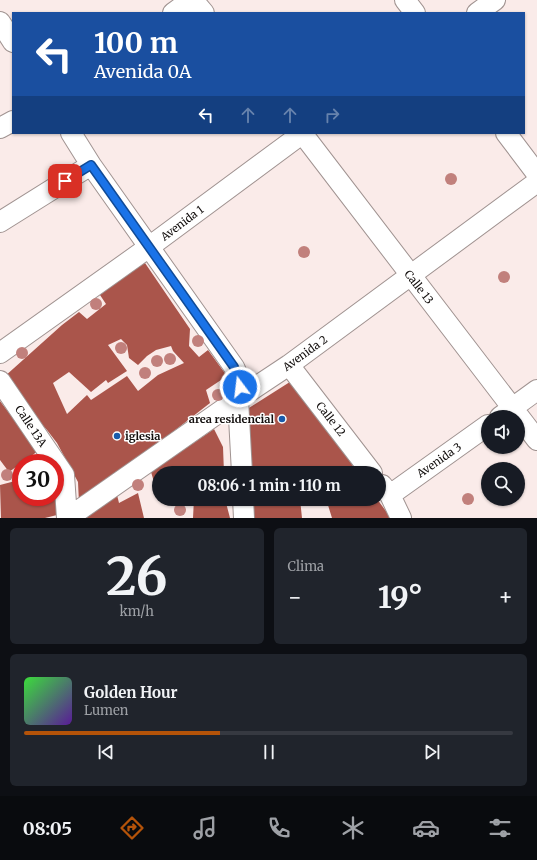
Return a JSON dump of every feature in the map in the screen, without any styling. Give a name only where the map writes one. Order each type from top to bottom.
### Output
[{"type":"street","points":[[174,12],[192,0],[203,12]]},
{"type":"street","points":[[405,0],[414,12]]},
{"type":"street","points":[[478,12],[495,0]]},
{"type":"street","points":[[0,22],[12,40]]},
{"type":"street","points":[[0,128],[12,122]]},
{"type":"street","points":[[72,134],[91,165],[234,367],[239,378],[238,399],[242,466]]},
{"type":"street","name":"Avenida 1","points":[[0,353],[149,247],[301,134]]},
{"type":"street","name":"Calle 13","points":[[303,134],[410,276],[505,410]]},
{"type":"street","points":[[507,134],[537,174]]},
{"type":"street","points":[[0,222],[91,165]]},
{"type":"street","name":"Avenida 2","points":[[67,518],[289,365],[537,182]]},
{"type":"street","name":"Calle 12","points":[[289,365],[367,466]]},
{"type":"street","name":"Calle 13A","points":[[0,381],[64,475],[67,518]]},
{"type":"street","points":[[509,410],[537,390]]},
{"type":"street","name":"Avenida 3","points":[[386,487],[481,429]]},
{"type":"street","name":"Calle 13","points":[[525,429],[537,440]]},
{"type":"street","points":[[386,492],[401,518]]},
{"type":"street","points":[[243,506],[244,518]]},
{"type":"building","points":[[145,263],[190,329],[189,346],[199,357],[208,350],[227,376],[206,390],[210,403],[169,435],[115,473],[79,503],[78,482],[64,454],[47,430],[4,377],[62,325],[79,312],[87,319],[106,304],[100,295],[121,278]],"holes":[[[121,339],[127,345],[129,358],[138,365],[156,350],[171,346],[173,351],[184,363],[158,375],[138,391],[127,376],[91,400],[87,395],[67,414],[53,383],[69,372],[91,392],[106,380],[108,383],[127,371],[108,345]]]},
{"type":"building","name":"area residencial","points":[[293,380],[353,466],[248,466],[244,411]]},
{"type":"building","points":[[0,401],[38,451],[34,454],[12,454],[12,470],[9,472],[0,460]]},
{"type":"building","points":[[214,429],[223,447],[224,466],[160,466]]},
{"type":"building","points":[[12,482],[12,506],[59,506],[61,514],[45,518],[1,518],[0,485]]},
{"type":"building","points":[[138,493],[144,518],[82,518],[117,495],[119,503]]},
{"type":"building","points":[[194,506],[227,506],[230,518],[193,518]]},
{"type":"building","points":[[250,506],[301,506],[302,518],[251,518]]},
{"type":"building","points":[[328,506],[382,506],[391,518],[332,518]]},
{"type":"place","name":"area residencial","points":[[282,419]]},
{"type":"place","name":"iglesia","points":[[117,436]]},
{"type":"route","points":[[65,181],[91,165],[234,367],[239,378],[240,387]]}]
